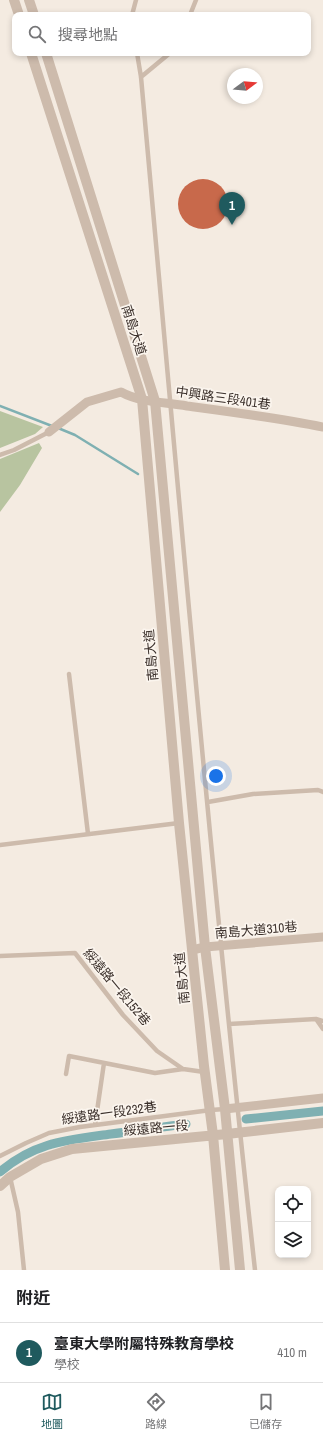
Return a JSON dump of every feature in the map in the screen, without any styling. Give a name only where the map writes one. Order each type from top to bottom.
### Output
[{"type":"street","points":[[14,0],[18,12]]},
{"type":"street","points":[[29,0],[33,12]]},
{"type":"street","name":"南島大道","points":[[32,56],[142,399],[179,822],[205,1072],[211,1110],[225,1270]]},
{"type":"street","name":"南島大道","points":[[47,56],[155,401],[205,947],[225,1110],[240,1270]]},
{"type":"street","name":"中興路三段401巷","points":[[49,432],[87,402],[121,392],[131,397],[142,399],[295,421],[323,427]]},
{"type":"street","name":"南島大道310巷","points":[[192,950],[205,947],[323,937]]},
{"type":"street","points":[[225,1110],[323,1098]]},
{"type":"street","name":"綏遠路一段","points":[[0,1186],[10,1177],[41,1159],[72,1148],[240,1133],[323,1123]]},
{"type":"lane","points":[[133,12],[136,0]]},
{"type":"lane","points":[[191,12],[196,0]]},
{"type":"lane","points":[[138,56],[142,77],[221,946],[255,1270]]},
{"type":"lane","points":[[142,77],[166,56]]},
{"type":"lane","points":[[0,455],[14,450],[49,432]]},
{"type":"lane","points":[[69,674],[88,834]]},
{"type":"lane","points":[[208,802],[253,794],[318,790],[323,792]]},
{"type":"lane","points":[[0,845],[179,822]]},
{"type":"lane","name":"綏遠路一段152巷","points":[[0,956],[75,953],[123,1015],[157,1051],[183,1069],[205,1072]]},
{"type":"lane","points":[[229,1024],[316,1019],[323,1021]]},
{"type":"lane","points":[[316,1019],[323,1029]]},
{"type":"lane","points":[[66,1074],[69,1056],[154,1073],[183,1069]]},
{"type":"lane","points":[[95,1125],[104,1063]]},
{"type":"lane","name":"綏遠路一段232巷","points":[[0,1156],[49,1133],[95,1125],[211,1110],[225,1110]]},
{"type":"lane","points":[[10,1177],[18,1212],[24,1270]]},
{"type":"green space","points":[[0,411],[43,427],[35,434],[0,448]]},
{"type":"green space","points":[[39,443],[42,448],[20,485],[0,512],[0,459]]},
{"type":"building","points":[[203,179],[212,181],[223,190],[228,204],[226,213],[217,224],[203,229],[194,227],[183,218],[178,204],[180,195],[189,184]]},
{"type":"waterway","points":[[0,406],[52,426]]},
{"type":"waterway","points":[[58,428],[75,435],[138,474]]},
{"type":"waterway","points":[[246,1119],[323,1111]]},
{"type":"waterway","points":[[0,1172],[26,1154],[52,1144],[80,1138],[186,1124]]},
{"type":"place","name":"臺東大學附屬特殊教育學校","points":[[232,225]]}]
